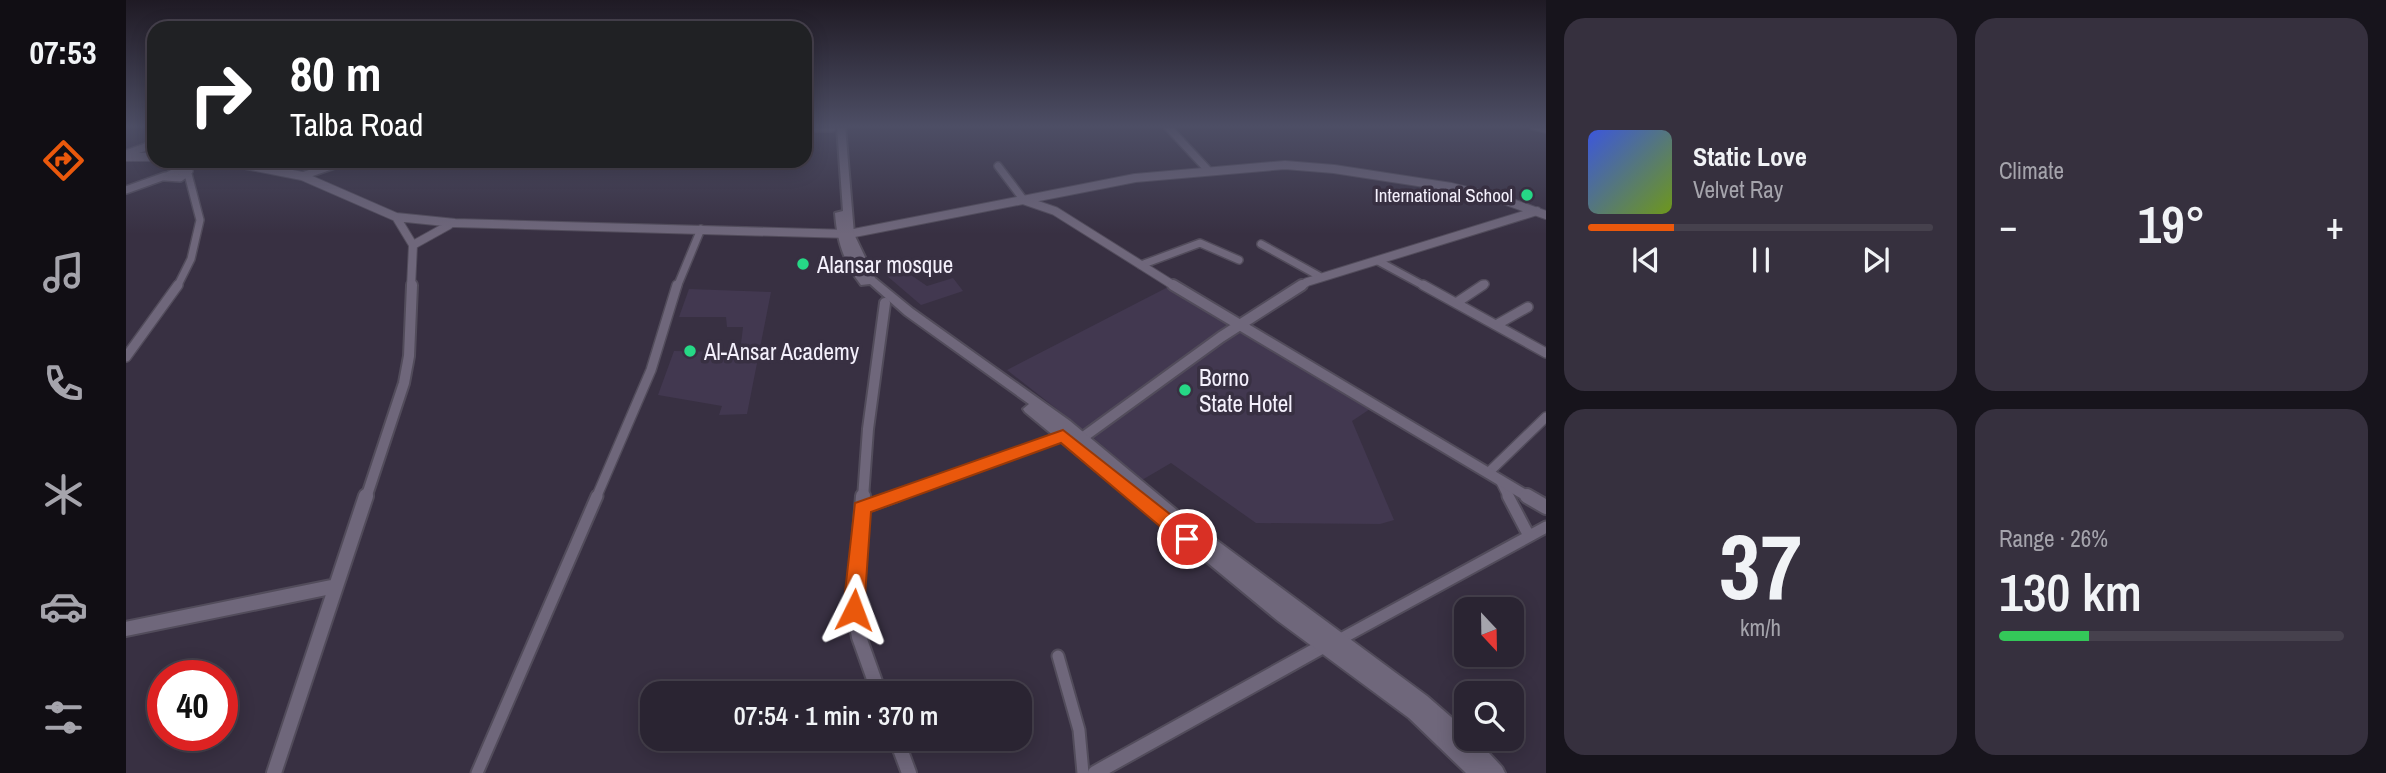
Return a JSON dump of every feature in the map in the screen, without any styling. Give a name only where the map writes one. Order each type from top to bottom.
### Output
[{"type":"main road","points":[[838,162],[844,234],[853,268],[885,303],[1063,436],[1204,552],[1432,711],[1496,773]]},
{"type":"main road","points":[[844,234],[871,280],[890,297],[1082,438],[1415,712],[1479,773]]},
{"type":"street","points":[[1201,162],[1207,169]]},
{"type":"street","points":[[261,168],[302,176],[396,217],[455,223],[844,234],[1135,178],[1207,169],[1285,165],[1334,169],[1451,187],[1543,211]]},
{"type":"street","points":[[998,166],[1022,199],[1055,211],[1238,326],[1546,507]]},
{"type":"street","points":[[126,190],[187,175],[192,168]]},
{"type":"street","points":[[302,176],[325,168]]},
{"type":"street","points":[[170,178],[187,175]]},
{"type":"street","points":[[126,357],[142,333],[172,298],[197,244],[200,209],[187,175]]},
{"type":"street","points":[[1046,194],[1055,211]]},
{"type":"street","points":[[1082,438],[1286,293],[1319,276],[1543,211]]},
{"type":"street","points":[[274,773],[404,383],[409,356],[413,245],[396,217]]},
{"type":"street","points":[[413,245],[438,229],[455,223]]},
{"type":"street","points":[[477,773],[652,370],[679,281],[701,229]]},
{"type":"street","points":[[1141,265],[1200,243],[1239,260]]},
{"type":"street","points":[[1261,244],[1319,276]]},
{"type":"street","points":[[1378,261],[1546,353]]},
{"type":"street","points":[[1456,303],[1485,284]]},
{"type":"street","points":[[875,681],[859,637],[854,610],[868,429],[885,303]]},
{"type":"street","points":[[1496,325],[1528,307]]},
{"type":"street","points":[[126,346],[142,333]]},
{"type":"street","points":[[1488,473],[1546,417]]},
{"type":"street","points":[[862,508],[1063,436]]},
{"type":"street","points":[[1500,480],[1529,536]]},
{"type":"street","points":[[1095,773],[1546,527]]},
{"type":"street","points":[[126,629],[335,586]]},
{"type":"street","points":[[1058,656],[1079,730],[1083,773]]},
{"type":"street","points":[[901,751],[909,773]]},
{"type":"shaded area","points":[[902,269],[927,286],[953,278],[963,291],[921,305],[886,275]]},
{"type":"shaded area","name":"Borno State Hotel","points":[[1170,286],[1370,409],[1352,421],[1394,520],[1380,524],[1256,523],[1171,463],[1142,480],[1007,370]]},
{"type":"shaded area","name":"Al-Ansar Academy","points":[[689,289],[771,292],[747,414],[719,415],[722,406],[658,395],[674,351],[740,352],[743,327],[727,327],[726,317],[679,317]]},
{"type":"place","name":"International School","points":[[1527,195]]},
{"type":"place","name":"Alansar mosque","points":[[803,264]]},
{"type":"place","name":"Al-Ansar Academy","points":[[690,351]]},
{"type":"place","name":"Borno State Hotel","points":[[1185,390]]},
{"type":"route","points":[[854,610],[862,508],[1063,436],[1187,539]]}]
